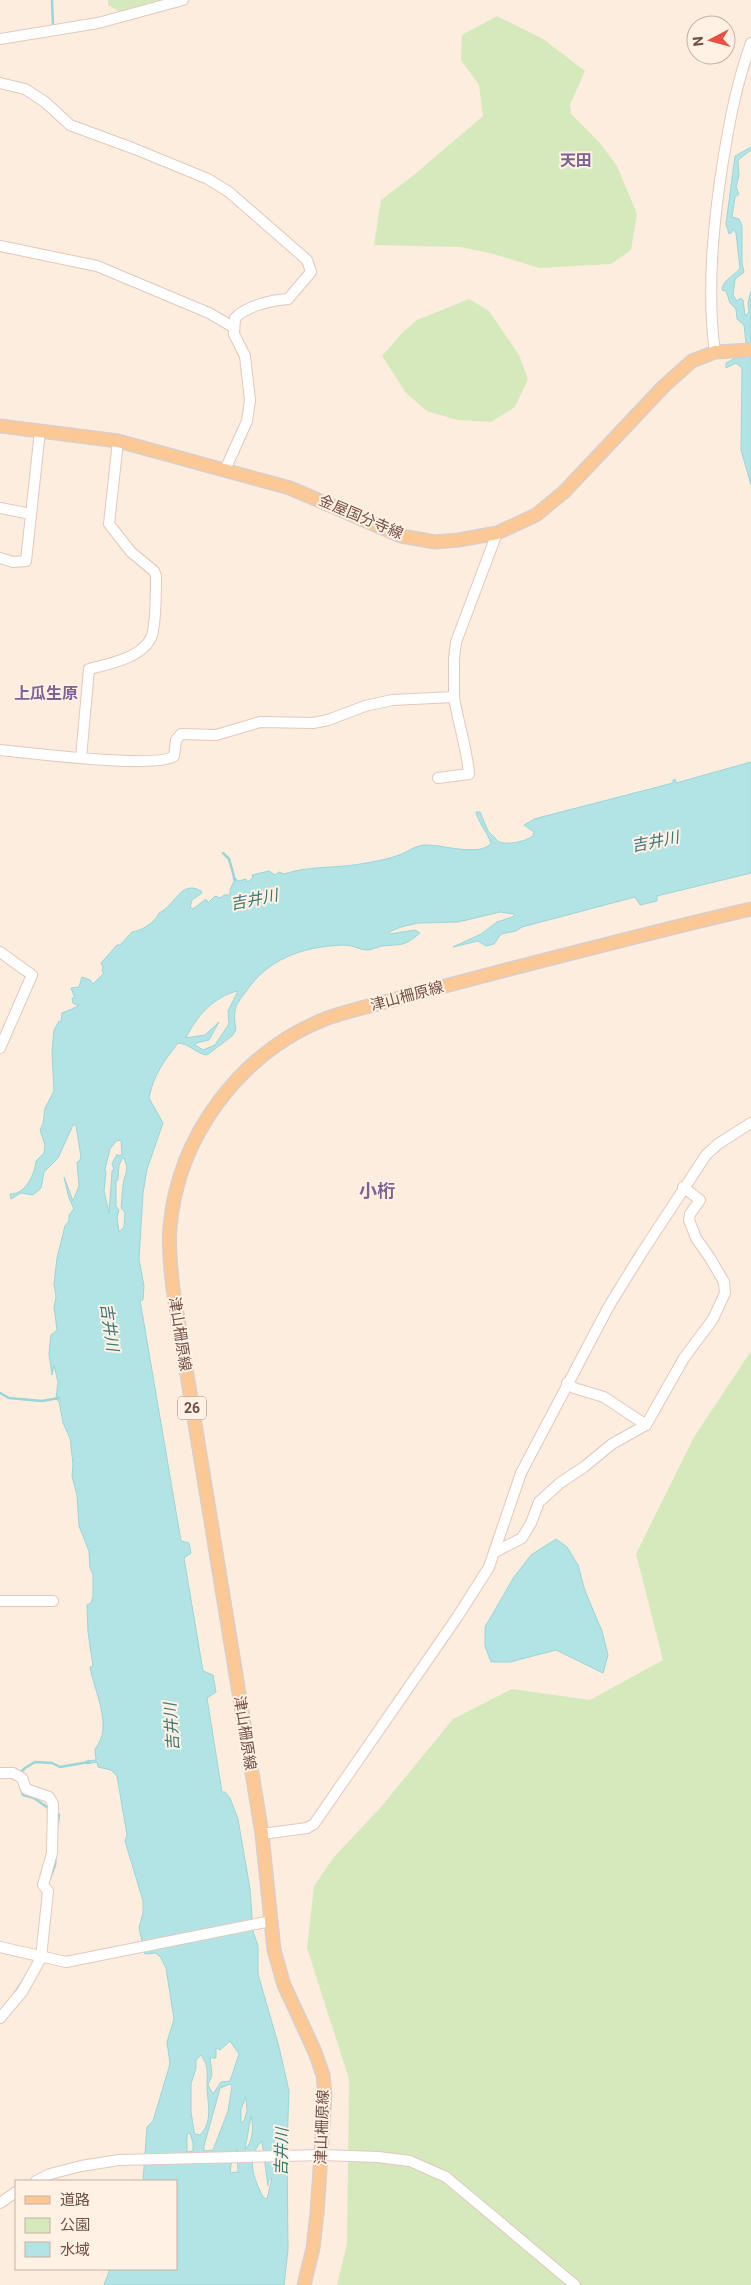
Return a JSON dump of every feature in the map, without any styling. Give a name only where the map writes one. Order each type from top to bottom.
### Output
[{"type":"main road","name":"金屋国分寺線","points":[[0,426],[118,441],[290,488],[383,529],[410,538],[446,542],[497,533],[527,520],[564,492],[681,369],[698,358],[718,352],[751,350]]},
{"type":"main road","name":"津山柵原線","points":[[304,2285],[313,2248],[322,2155],[325,2116],[322,2075],[315,2052],[278,1968],[262,1834],[170,1269],[169,1248],[173,1205],[180,1179],[200,1130],[224,1094],[255,1061],[289,1036],[324,1020],[442,986],[751,909]]},
{"type":"street","points":[[0,39],[98,24],[183,0]]},
{"type":"street","points":[[718,352],[711,284],[713,230],[739,76],[751,43]]},
{"type":"street","points":[[0,83],[25,89],[45,102],[70,125],[208,179],[229,192],[307,260],[311,272],[288,299],[277,299],[241,311],[235,318],[234,334],[245,356],[250,400],[247,421],[225,470]]},
{"type":"street","points":[[0,246],[97,266],[210,313],[233,327]]},
{"type":"street","points":[[0,558],[13,562],[26,561],[40,431]]},
{"type":"street","points":[[81,758],[90,669],[112,663],[143,647],[151,636],[153,628],[156,576],[154,570],[126,547],[109,524],[118,441]]},
{"type":"street","points":[[0,508],[32,514]]},
{"type":"street","points":[[438,778],[468,774],[464,741],[454,697],[454,658],[456,642],[497,533]]},
{"type":"street","points":[[0,750],[81,758],[165,760],[174,756],[176,740],[181,734],[216,735],[260,722],[313,723],[328,720],[365,706],[392,700],[454,697]]},
{"type":"street","points":[[0,952],[32,975],[0,1048]]},
{"type":"street","points":[[262,1834],[307,1828],[314,1824],[458,1616],[489,1567],[521,1473],[609,1306],[683,1187],[706,1155],[718,1144],[751,1123]]},
{"type":"street","points":[[495,1552],[522,1538],[532,1524],[539,1502],[560,1482],[584,1467],[612,1444],[646,1425],[684,1358],[713,1319],[725,1293],[724,1282],[696,1238],[690,1220],[690,1214],[700,1200],[683,1187]]},
{"type":"street","points":[[567,1383],[574,1388],[604,1397],[646,1425]]},
{"type":"street","points":[[0,1601],[53,1601]]},
{"type":"street","points":[[0,1773],[13,1774],[22,1778],[26,1789],[49,1797],[53,1804],[52,1853],[43,1885],[48,1891],[41,1958],[22,1992],[0,2018]]},
{"type":"street","points":[[0,1947],[41,1958],[66,1962],[271,1922]]},
{"type":"street","points":[[38,2180],[50,2174],[81,2166],[119,2160],[301,2155],[378,2157],[410,2160],[446,2177],[575,2285]]},
{"type":"street","points":[[0,2203],[15,2193]]},
{"type":"green space","points":[[108,0],[168,0],[120,12],[108,5]]},
{"type":"green space","points":[[497,16],[543,39],[585,71],[570,105],[571,114],[599,142],[617,166],[637,214],[631,250],[611,264],[540,268],[490,253],[460,247],[374,245],[381,200],[414,175],[483,116],[479,85],[461,60],[462,35]]},
{"type":"green space","points":[[469,299],[489,311],[519,355],[528,379],[515,407],[491,422],[457,420],[427,411],[406,393],[382,356],[403,332],[417,320]]},
{"type":"green space","points":[[751,1351],[751,2285],[337,2285],[347,2244],[349,2079],[307,1948],[314,1886],[334,1857],[381,1807],[453,1719],[512,1689],[590,1700],[663,1660],[636,1554],[694,1437]]},
{"type":"water","points":[[751,147],[751,150],[738,160],[739,175],[736,187],[739,194],[735,197],[732,217],[739,219],[742,226],[742,263],[744,272],[735,279],[733,295],[737,301],[741,298],[743,300],[745,316],[749,312],[748,303],[751,291],[751,485],[741,450],[742,368],[736,363],[726,368],[726,363],[743,354],[746,343],[744,325],[737,319],[736,309],[730,303],[726,291],[722,290],[727,280],[740,268],[736,233],[733,229],[729,234],[726,224],[735,156]]},
{"type":"water","name":"吉井川","points":[[751,762],[751,873],[657,896],[657,901],[640,905],[635,897],[522,927],[516,931],[501,934],[494,944],[486,946],[478,941],[453,947],[481,934],[497,922],[515,916],[514,914],[500,912],[458,922],[418,923],[401,927],[389,932],[390,934],[415,930],[420,933],[410,941],[399,945],[382,946],[371,950],[348,945],[331,946],[292,955],[269,967],[245,992],[236,1006],[236,1030],[232,1036],[207,1055],[182,1043],[178,1043],[153,1083],[149,1098],[163,1123],[147,1169],[143,1193],[139,1259],[144,1286],[143,1300],[140,1300],[181,1541],[189,1543],[191,1553],[184,1558],[203,1671],[213,1675],[216,1692],[207,1698],[222,1792],[225,1792],[230,1798],[238,1819],[250,1889],[253,1931],[258,1946],[258,1974],[279,2047],[289,2091],[287,2145],[288,2250],[284,2285],[104,2285],[110,2270],[178,2270],[178,2180],[143,2180],[147,2127],[153,2121],[170,2064],[167,2042],[174,2019],[166,1968],[156,1953],[145,1954],[139,1928],[143,1913],[143,1901],[125,1841],[127,1835],[117,1776],[111,1770],[98,1767],[97,1762],[86,1764],[86,1761],[96,1760],[95,1749],[103,1730],[101,1709],[90,1667],[93,1666],[88,1632],[87,1605],[91,1603],[93,1596],[93,1574],[90,1568],[89,1551],[79,1526],[77,1495],[72,1476],[73,1464],[70,1438],[63,1423],[59,1401],[56,1399],[58,1382],[54,1365],[52,1375],[49,1354],[51,1335],[57,1330],[54,1284],[57,1258],[65,1226],[69,1221],[69,1215],[74,1209],[64,1177],[73,1201],[79,1186],[77,1162],[79,1162],[81,1157],[76,1125],[73,1125],[58,1158],[44,1172],[41,1188],[33,1195],[21,1193],[11,1199],[10,1194],[20,1191],[25,1187],[34,1172],[36,1161],[44,1153],[45,1145],[40,1130],[43,1124],[45,1108],[54,1091],[52,1052],[54,1030],[59,1021],[61,1022],[62,1013],[79,1006],[73,1003],[72,998],[75,998],[71,988],[79,987],[82,977],[90,980],[93,984],[104,973],[101,963],[117,945],[120,945],[132,932],[152,923],[159,913],[165,910],[178,895],[188,888],[194,888],[202,893],[192,900],[190,907],[193,909],[206,899],[208,903],[215,896],[220,898],[224,895],[230,895],[234,881],[233,877],[239,881],[246,879],[247,882],[253,878],[252,875],[269,871],[275,875],[279,872],[284,874],[304,869],[356,865],[391,858],[424,845],[468,850],[485,848],[491,844],[476,812],[480,812],[488,831],[499,842],[507,843],[525,840],[533,836],[534,832],[524,825],[534,819],[673,783],[675,779],[676,783]],"holes":[[[238,991],[228,1011],[229,1024],[215,1045],[203,1050],[195,1045],[196,1043],[209,1040],[219,1022],[205,1035],[186,1038],[206,1009],[229,994]],[[121,1140],[122,1154],[119,1156],[117,1154],[112,1164],[114,1169],[112,1171],[109,1213],[104,1191],[105,1169],[110,1149],[116,1141]],[[123,1157],[127,1169],[121,1208],[125,1212],[124,1227],[119,1232],[117,1217],[119,1210],[116,1206],[116,1181],[118,1180],[119,1165]],[[230,2041],[239,2054],[230,2081],[221,2082],[213,2094],[208,2085],[212,2075],[210,2058],[216,2058],[216,2048],[220,2050]],[[201,2055],[207,2069],[209,2111],[207,2124],[200,2135],[195,2134],[191,2112],[191,2084],[196,2068],[196,2060]],[[230,2084],[232,2086],[228,2111],[213,2150],[204,2151],[220,2088]],[[246,2097],[247,2111],[244,2121],[241,2123],[241,2109]],[[251,2116],[252,2134],[250,2143],[245,2149]],[[190,2133],[193,2151],[187,2152],[187,2134]],[[262,2141],[268,2186],[268,2181],[272,2178],[267,2199],[263,2197],[254,2176],[252,2161]],[[237,2149],[238,2172],[230,2173],[231,2165]]]},
{"type":"water","points":[[556,1539],[567,1547],[578,1565],[585,1591],[602,1631],[608,1655],[603,1673],[556,1650],[510,1662],[491,1662],[485,1646],[485,1627],[514,1577],[531,1555]]},
{"type":"waterway","points":[[52,0],[53,26]]},
{"type":"waterway","points":[[223,853],[229,859],[235,880]]},
{"type":"waterway","points":[[0,1393],[9,1398],[42,1401],[59,1398]]},
{"type":"waterway","points":[[20,1773],[35,1762],[52,1763],[60,1767],[89,1762]]},
{"type":"waterway","points":[[20,1786],[23,1795],[34,1798],[51,1810]]},
{"type":"waterway","points":[[56,1812],[59,1815],[57,1828]]},
{"type":"waterway","points":[[49,1881],[55,1865],[56,1853]]},
{"type":"waterway","points":[[15,1993],[24,1979]]},
{"type":"district","name":"天田","points":[[576,160]]},
{"type":"district","name":"上瓜生原","points":[[46,693]]},
{"type":"district","name":"小桁","points":[[377,1191]]}]
